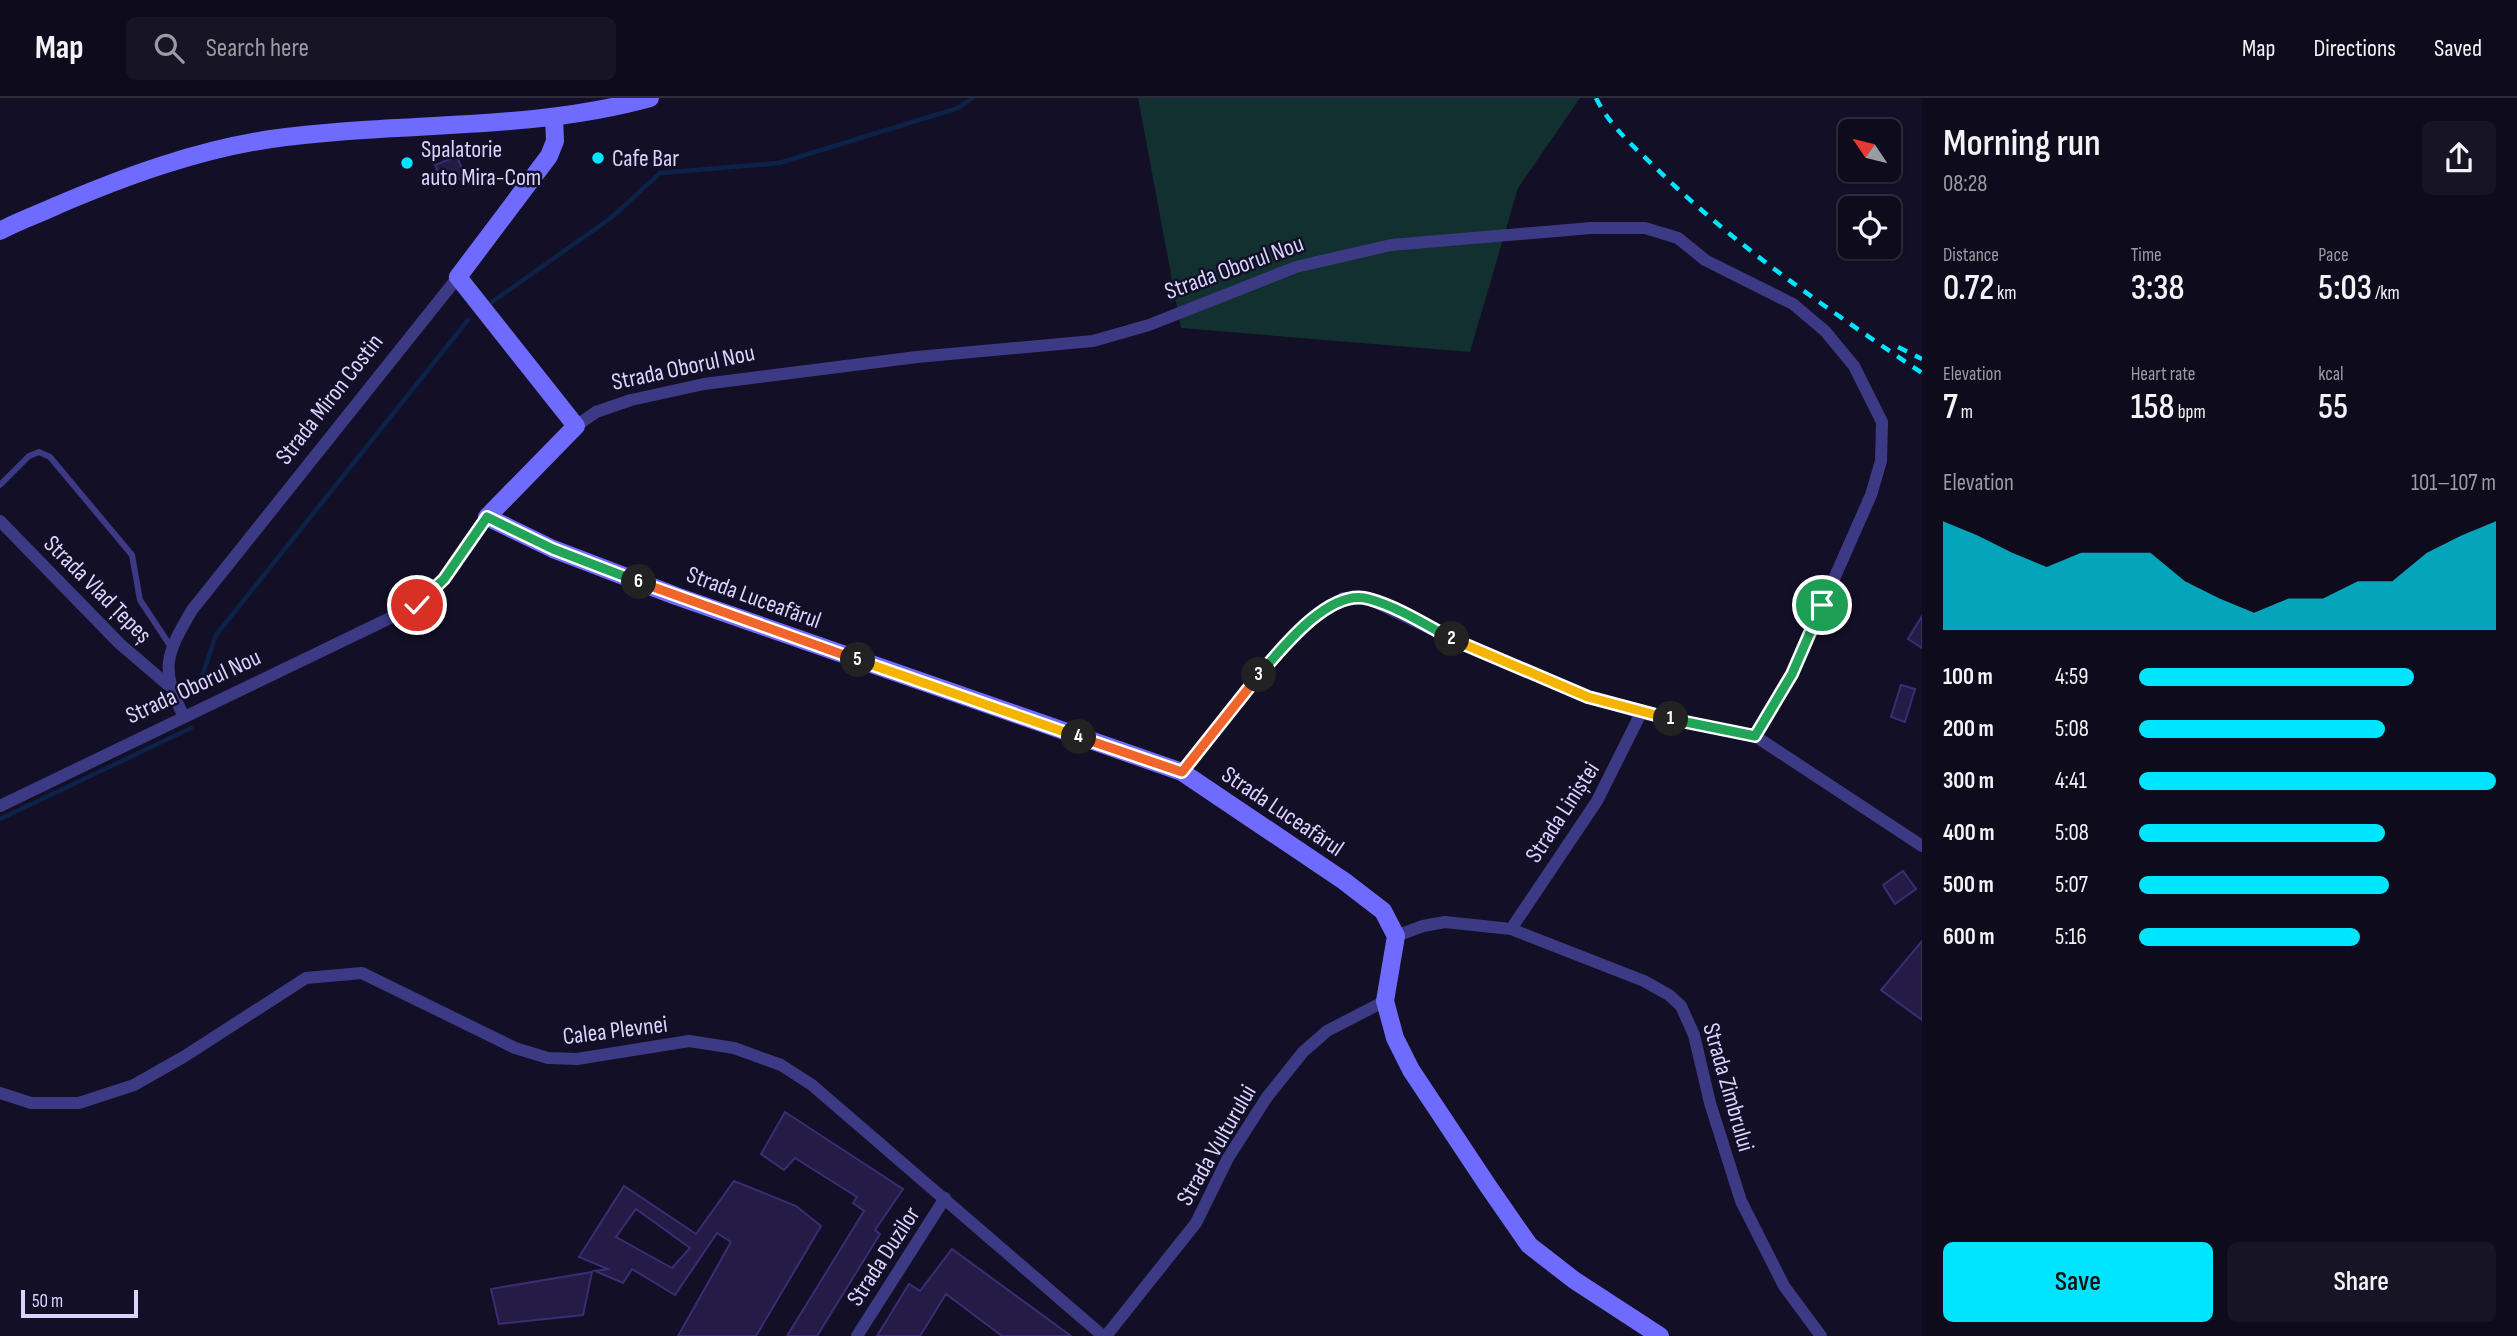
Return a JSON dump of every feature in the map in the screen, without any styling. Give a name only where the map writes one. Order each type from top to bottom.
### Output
[{"type":"street","points":[[2,228],[115,180],[208,152],[258,142],[554,117],[612,109],[650,98]]},
{"type":"street","name":"Strada Miron Costin","points":[[168,685],[168,657],[192,610],[550,156],[555,141],[554,117]]},
{"type":"street","name":"Strada Oborul Nou","points":[[0,806],[417,605],[444,579],[487,517],[576,426],[596,412],[631,400],[704,384],[917,357],[1093,341],[1149,325],[1296,267],[1391,245],[1591,228],[1645,228],[1678,238],[1705,260],[1793,304],[1825,331],[1854,366],[1882,422],[1881,461],[1871,495],[1792,674],[1755,736]]},
{"type":"street","points":[[457,276],[576,426]]},
{"type":"street","name":"Strada Luceafărul","points":[[487,517],[553,549],[676,596],[1182,772],[1383,911],[1396,936]]},
{"type":"street","name":"Strada Vlad Țepeș","points":[[0,521],[120,644],[168,685]]},
{"type":"street","points":[[1182,772],[1282,647],[1343,598],[1367,598],[1515,667],[1588,697],[1641,713],[1755,736],[1922,846]]},
{"type":"street","points":[[168,685],[184,717]]},
{"type":"street","name":"Strada Liniștei","points":[[1511,929],[1597,801],[1641,713]]},
{"type":"street","name":"Strada Zimbrului","points":[[1396,936],[1423,926],[1445,922],[1511,929],[1644,981],[1669,995],[1681,1006],[1695,1035],[1710,1103],[1741,1201],[1784,1286],[1821,1336]]},
{"type":"street","points":[[1396,936],[1385,1001],[1395,1038],[1411,1070],[1530,1245],[1574,1280],[1660,1336]]},
{"type":"street","name":"Calea Plevnei","points":[[0,1093],[31,1103],[79,1103],[134,1084],[185,1056],[306,978],[362,973],[514,1048],[548,1058],[578,1059],[689,1041],[734,1048],[781,1065],[812,1085],[1105,1336]]},
{"type":"street","name":"Strada Vulturului","points":[[1105,1336],[1196,1223],[1228,1158],[1267,1097],[1303,1052],[1327,1031],[1385,1001]]},
{"type":"street","name":"Strada Duzilor","points":[[857,1336],[945,1198]]},
{"type":"lane","points":[[0,485],[29,456],[39,452],[50,457],[132,555],[140,600],[172,648]]},
{"type":"green space","points":[[1138,98],[1580,98],[1518,188],[1470,352],[1181,328]]},
{"type":"building","points":[[457,156],[465,177],[443,185],[435,165]]},
{"type":"building","points":[[1922,616],[1922,648],[1908,639]]},
{"type":"building","points":[[1901,685],[1915,689],[1905,722],[1891,717]]},
{"type":"building","points":[[1903,871],[1916,889],[1895,904],[1883,885]]},
{"type":"building","points":[[1922,941],[1922,1020],[1881,990]]},
{"type":"building","points":[[785,1112],[903,1189],[875,1230],[880,1234],[817,1336],[787,1336],[864,1211],[853,1203],[857,1197],[795,1158],[784,1170],[761,1154]]},
{"type":"building","points":[[734,1181],[796,1206],[821,1226],[756,1336],[678,1336],[731,1242],[717,1233],[675,1295],[632,1269],[623,1283],[595,1271],[608,1269],[579,1257],[624,1186],[696,1234]],"holes":[[[636,1209],[690,1248],[672,1268],[616,1237]]]},
{"type":"building","points":[[952,1249],[1071,1336],[1002,1336],[946,1294],[920,1336],[877,1336],[909,1284],[920,1291]]},
{"type":"building","points":[[592,1272],[583,1315],[499,1324],[491,1289]]},
{"type":"waterway","points":[[492,302],[612,217],[660,173],[779,163],[958,108],[973,98]]},
{"type":"waterway","points":[[196,694],[216,635],[468,320]]},
{"type":"waterway","points":[[0,819],[191,728]]},
{"type":"railway","points":[[1596,98],[1608,118],[1630,143],[1717,224],[1818,301],[1922,373]]},
{"type":"railway","points":[[1898,347],[1922,359]]},
{"type":"place","name":"Cafe Bar","points":[[598,158]]},
{"type":"place","name":"Spalatorie auto Mira-Com","points":[[407,163]]},
{"type":"route","points":[[417,605],[444,579],[487,517],[553,549],[676,596],[1182,772],[1282,647],[1310,621],[1343,598],[1367,598],[1479,652],[1588,697],[1641,713],[1755,736],[1792,674],[1822,605]]}]
